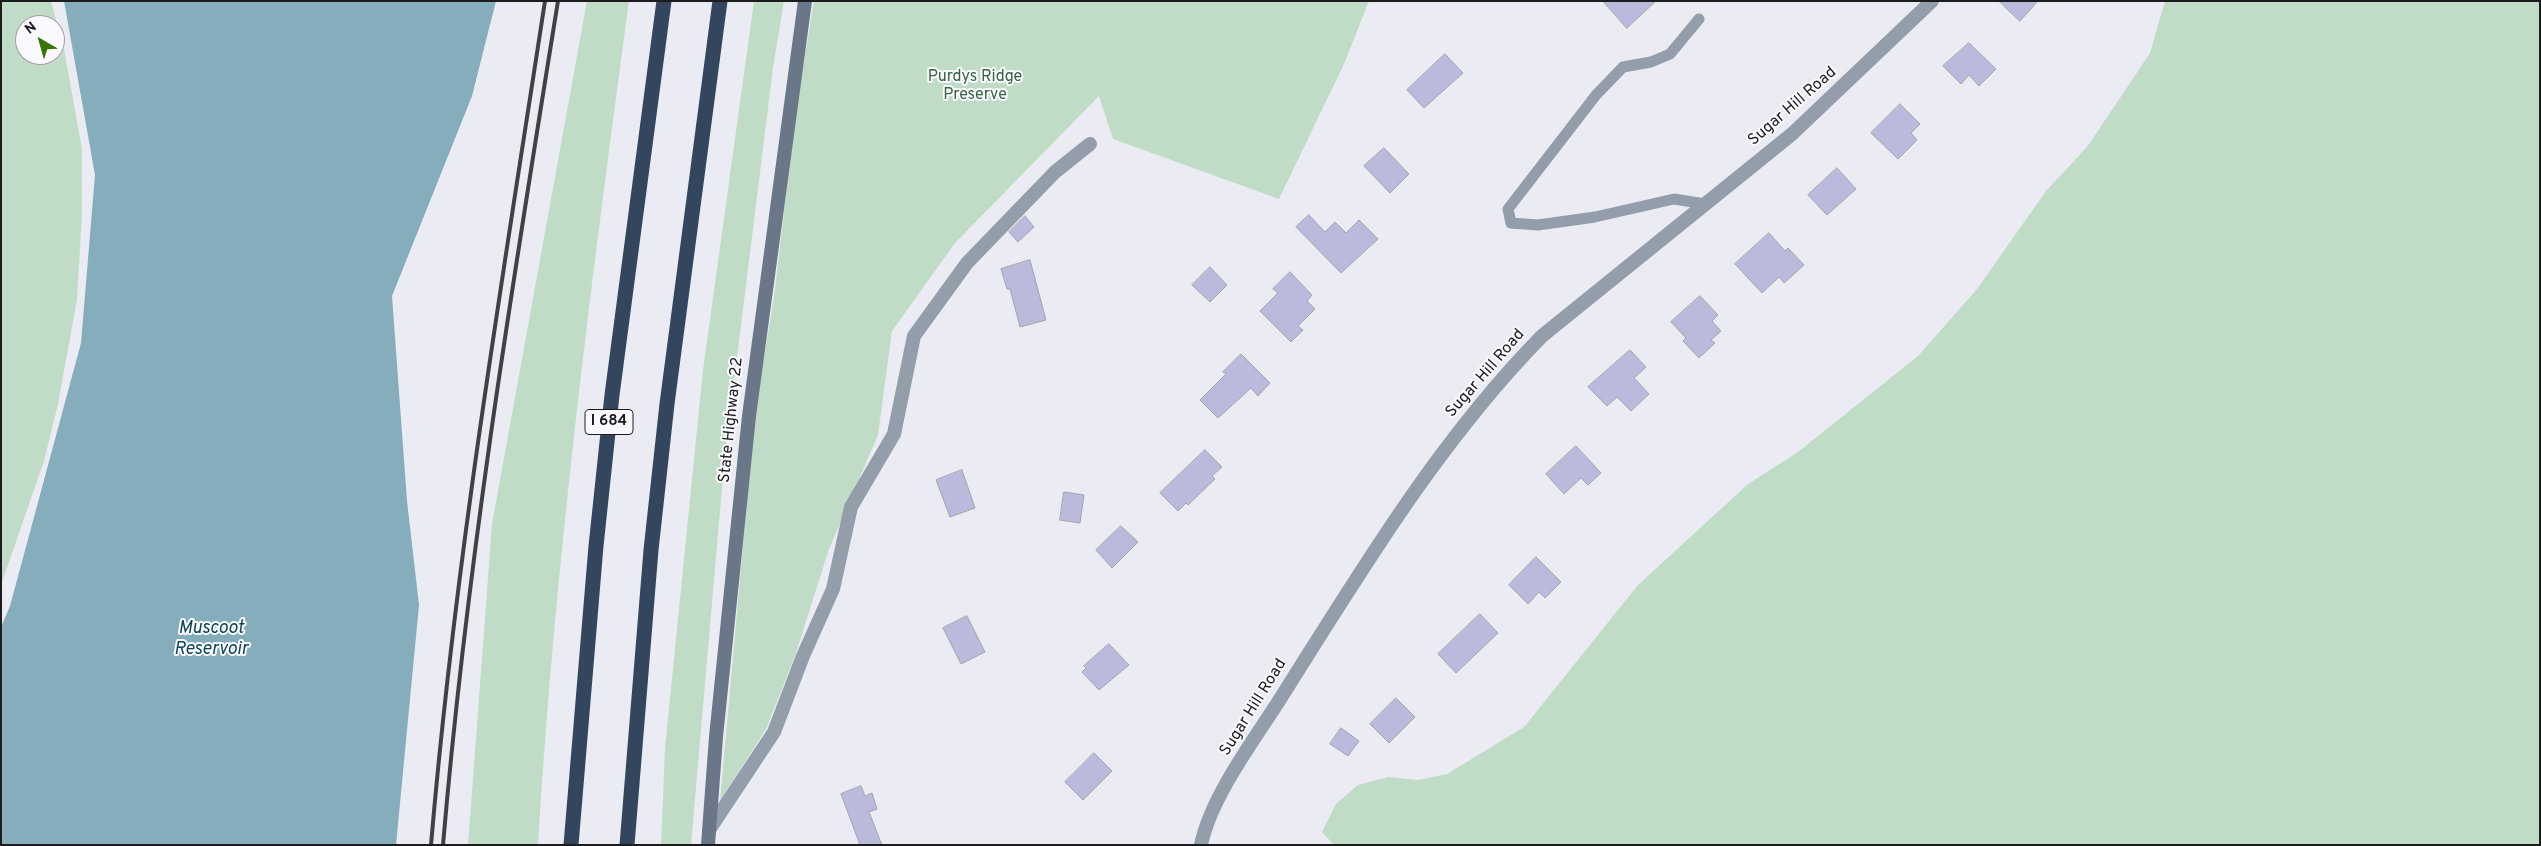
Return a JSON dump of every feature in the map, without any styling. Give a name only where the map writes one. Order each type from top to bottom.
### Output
[{"type":"highway","name":"I 684","points":[[571,845],[595,556],[612,395],[664,1]]},
{"type":"highway","points":[[627,845],[651,550],[667,404],[720,1]]},
{"type":"main road","name":"State Highway 22","points":[[708,845],[716,737],[751,398],[805,1]]},
{"type":"street","name":"Sugar Hill Road","points":[[1201,845],[1204,831],[1239,764],[1378,544],[1463,427],[1511,367],[1542,336],[1792,134],[1932,1]]},
{"type":"street","points":[[709,830],[774,732],[803,656],[834,589],[851,507],[894,434],[914,336],[967,263],[1055,172],[1090,144]]},
{"type":"lane","points":[[1699,19],[1670,54],[1651,62],[1623,67],[1596,95],[1508,209],[1511,223],[1538,225],[1595,217],[1674,199],[1705,204]]},
{"type":"green space","points":[[1,1],[51,1],[55,15],[15,15],[15,65],[65,65],[65,55],[82,149],[82,214],[77,300],[58,404],[44,461],[1,585]]},
{"type":"green space","points":[[587,1],[629,1],[588,317],[564,528],[545,739],[538,845],[468,845],[492,524]]},
{"type":"green space","points":[[754,1],[784,1],[773,68],[725,454],[691,845],[661,845],[665,748],[703,370]]},
{"type":"green space","name":"Purdys Ridge Preserve","points":[[814,1],[1369,1],[1344,64],[1279,199],[1113,139],[1099,96],[955,243],[892,331],[878,435],[829,549],[796,653],[766,729],[720,801],[755,412],[774,297],[796,110]]},
{"type":"green space","points":[[2165,1],[2540,1],[2540,845],[1334,845],[1322,832],[1336,804],[1358,785],[1388,777],[1418,780],[1447,774],[1524,727],[1638,585],[1748,484],[1798,452],[1918,356],[1977,289],[2046,191],[2087,147],[2150,53]]},
{"type":"water","name":"Muscoot Reservoir","points":[[64,1],[496,1],[472,96],[392,296],[407,501],[419,605],[396,845],[1,845],[1,627],[10,606],[81,343],[95,175]]},
{"type":"building","points":[[1603,1],[1656,1],[1627,28]]},
{"type":"building","points":[[1999,1],[2038,1],[2020,21]]},
{"type":"building","points":[[1969,43],[1996,69],[1979,86],[1969,75],[1961,84],[1943,66]]},
{"type":"building","points":[[1445,54],[1463,73],[1424,108],[1407,90]]},
{"type":"building","points":[[1900,104],[1920,124],[1911,133],[1917,140],[1898,159],[1871,133]]},
{"type":"building","points":[[1384,148],[1409,174],[1390,193],[1364,166]]},
{"type":"building","points":[[1837,168],[1856,189],[1827,215],[1808,195]]},
{"type":"building","points":[[1309,215],[1325,232],[1335,222],[1346,233],[1359,220],[1378,239],[1341,273],[1296,227]]},
{"type":"building","points":[[1025,216],[1034,227],[1018,242],[1009,232]]},
{"type":"building","points":[[1769,233],[1785,251],[1788,248],[1804,265],[1784,283],[1779,277],[1762,293],[1735,264]]},
{"type":"building","points":[[1030,260],[1046,320],[1020,327],[1010,289],[1007,289],[1001,269]]},
{"type":"building","points":[[1210,267],[1227,285],[1210,302],[1192,285]]},
{"type":"building","points":[[1290,272],[1312,295],[1307,301],[1315,309],[1298,326],[1303,330],[1291,342],[1260,311],[1278,293],[1273,289]]},
{"type":"building","points":[[1700,296],[1718,315],[1712,321],[1721,331],[1711,340],[1715,343],[1699,358],[1683,341],[1686,338],[1671,322]]},
{"type":"building","points":[[1630,350],[1646,367],[1634,378],[1649,394],[1631,411],[1617,397],[1607,406],[1588,387]]},
{"type":"building","points":[[1241,354],[1270,383],[1258,396],[1251,388],[1218,418],[1200,400],[1226,374],[1223,372]]},
{"type":"building","points":[[1576,446],[1601,473],[1588,485],[1581,478],[1564,494],[1546,474]]},
{"type":"building","points":[[1205,450],[1222,467],[1212,476],[1215,479],[1188,505],[1186,503],[1178,511],[1160,493]]},
{"type":"building","points":[[962,470],[975,508],[950,517],[936,480]]},
{"type":"building","points":[[1064,492],[1084,495],[1080,523],[1060,520]]},
{"type":"building","points":[[1121,526],[1138,542],[1112,568],[1096,550]]},
{"type":"building","points":[[1536,557],[1561,582],[1545,598],[1539,592],[1528,604],[1509,585]]},
{"type":"building","points":[[1480,614],[1498,633],[1456,673],[1438,654]]},
{"type":"building","points":[[967,616],[985,652],[961,664],[943,628]]},
{"type":"building","points":[[1109,644],[1129,665],[1099,690],[1082,672],[1086,668],[1084,666]]},
{"type":"building","points":[[1396,698],[1415,717],[1389,743],[1370,724]]},
{"type":"building","points":[[1341,728],[1359,741],[1348,756],[1330,744]]},
{"type":"building","points":[[1094,753],[1112,771],[1083,800],[1065,782]]},
{"type":"building","points":[[861,786],[865,796],[872,793],[877,809],[869,812],[882,845],[860,845],[841,794]]},
{"type":"railway","points":[[431,845],[441,739],[466,528],[496,317],[545,1]]},
{"type":"railway","points":[[443,845],[453,739],[478,527],[508,316],[558,1]]}]
